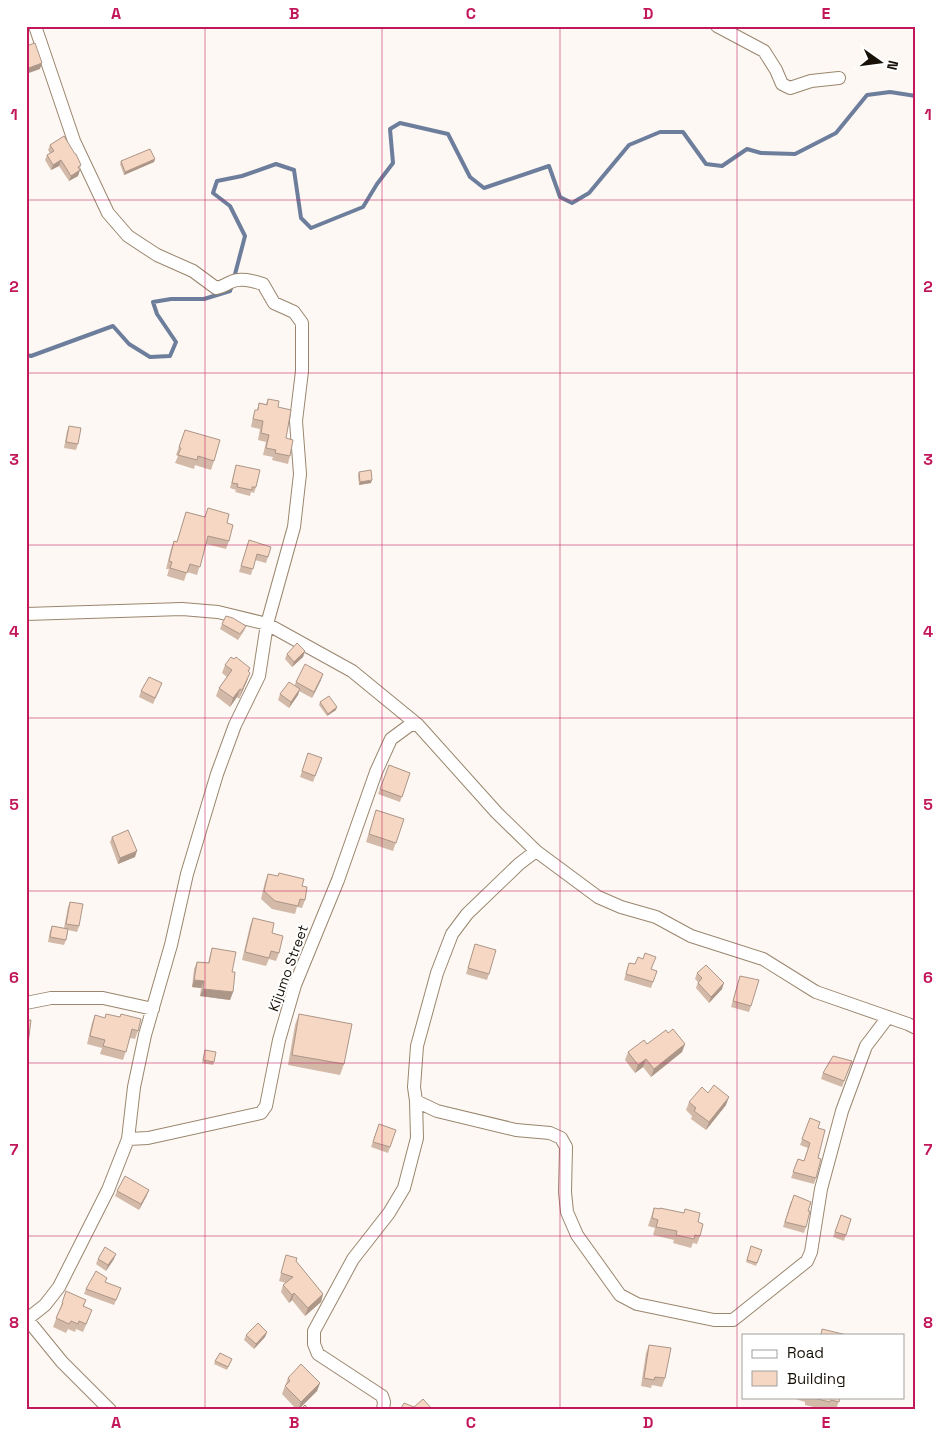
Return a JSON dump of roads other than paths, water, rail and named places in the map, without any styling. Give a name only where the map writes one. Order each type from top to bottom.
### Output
[{"type":"street","points":[[34,26],[74,141],[108,213],[128,236],[157,255],[193,271],[216,288],[223,287],[233,280],[249,280],[263,284],[274,303],[294,312],[302,323],[302,371],[296,421],[300,474],[294,527],[267,624],[259,676],[235,725],[217,774],[187,874],[171,945],[145,1035],[134,1087],[128,1139],[108,1190],[59,1286],[45,1305],[27,1320],[62,1362],[110,1410]]},
{"type":"street","points":[[718,26],[764,52],[776,70],[782,84],[790,88],[811,81],[839,78]]},
{"type":"street","points":[[26,614],[182,609],[218,612],[267,624],[352,671],[418,725],[497,813],[536,851],[598,897],[622,907],[656,917],[691,936],[763,959],[816,992],[916,1028]]},
{"type":"street","name":"Kijumo Street","points":[[128,1139],[148,1138],[261,1113],[266,1106],[278,1040],[295,985],[338,880],[376,772],[391,738],[410,725],[418,725]]},
{"type":"street","points":[[383,1410],[384,1402],[382,1396],[318,1354],[314,1344],[314,1332],[353,1259],[390,1213],[404,1188],[417,1138],[414,1087],[417,1046],[452,934],[467,914],[519,864],[536,851]]},
{"type":"street","points":[[26,1003],[51,998],[103,998],[153,1009]]},
{"type":"street","points":[[416,1101],[437,1111],[516,1130],[550,1133],[561,1138],[566,1147],[565,1192],[567,1212],[577,1235],[620,1294],[637,1304],[714,1320],[733,1320],[807,1261],[811,1252],[821,1189],[842,1111],[866,1046],[888,1017]]},
{"type":"waterway","points":[[234,278],[245,236],[230,206],[213,193],[217,181],[242,176],[276,164],[294,170],[301,218],[311,228],[363,207],[393,163],[390,129],[400,123],[448,134],[470,177],[484,188],[549,166],[560,197],[572,203],[589,193],[629,145],[660,132],[683,132],[706,164],[722,166],[747,149],[761,153],[795,154],[836,133],[867,95],[890,92],[916,96]]},
{"type":"waterway","points":[[26,355],[31,356],[113,326],[129,344],[150,357],[170,356],[176,342],[157,314],[153,302],[171,299],[204,299],[230,291],[232,285]]}]
